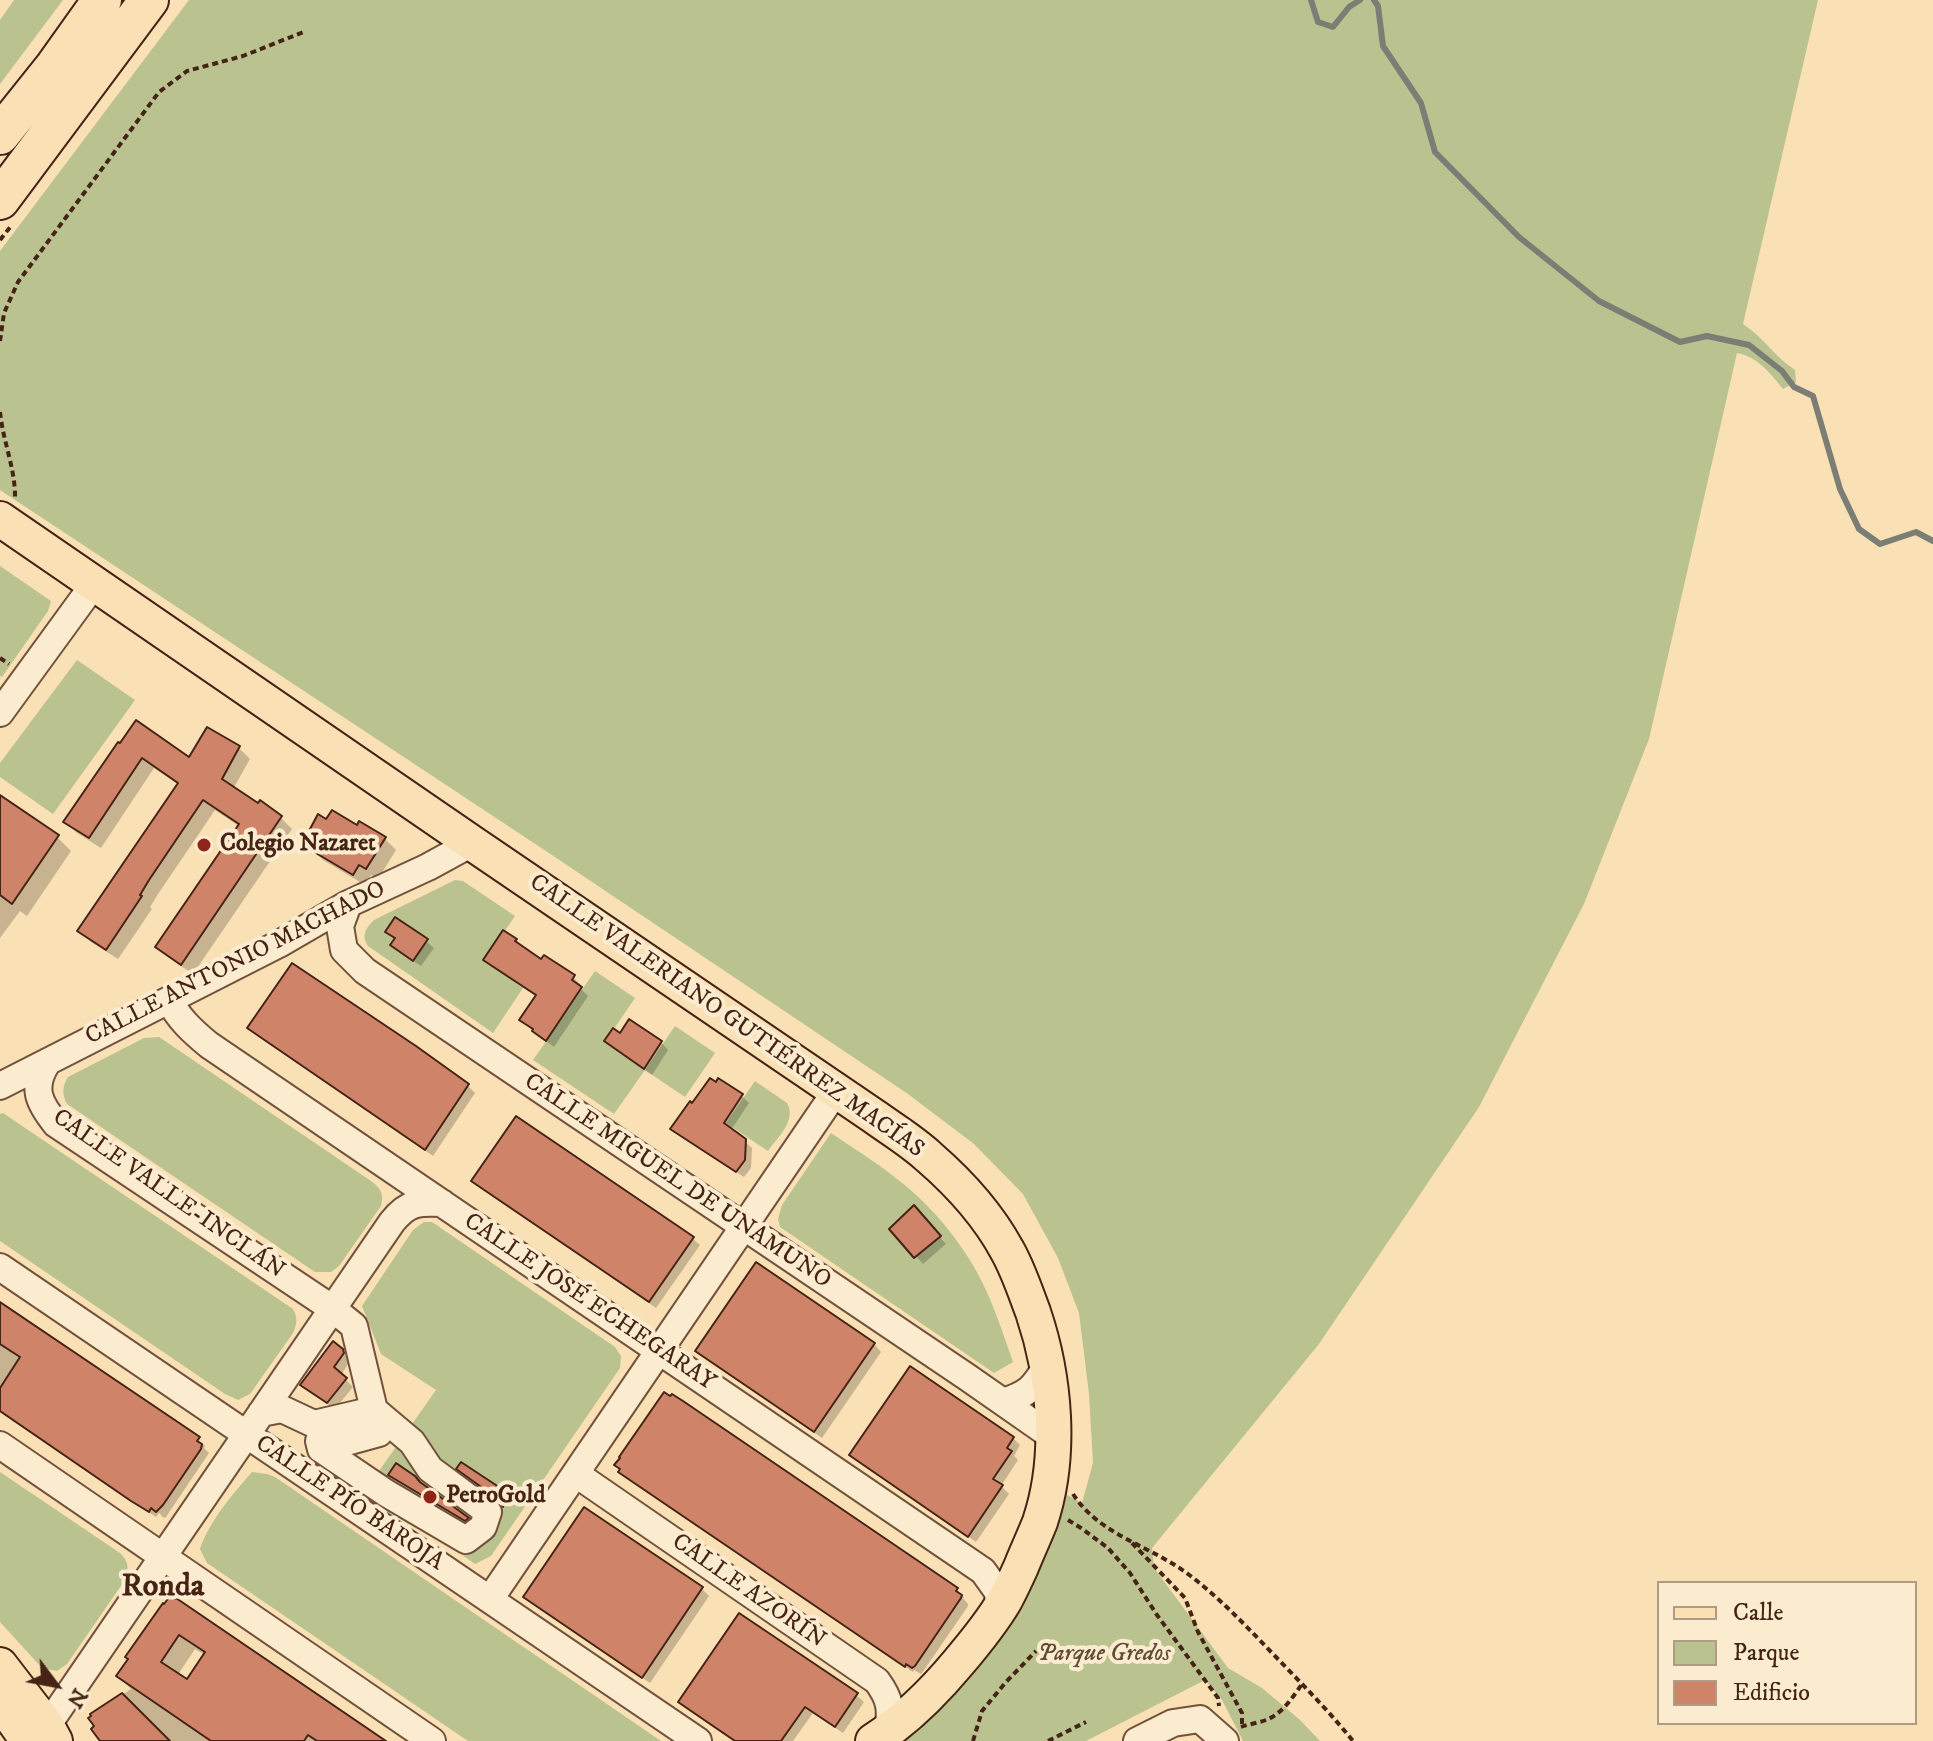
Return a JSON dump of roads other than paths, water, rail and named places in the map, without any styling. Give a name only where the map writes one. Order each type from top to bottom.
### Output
[{"type":"highway","points":[[0,135],[102,0]]},
{"type":"highway","points":[[0,200],[149,0]]},
{"type":"main road","name":"CALLE VALERIANO GUTIÉRREZ MACÍAS","points":[[7,524],[875,1117],[928,1155],[958,1184],[985,1218],[1007,1251],[1026,1292],[1047,1365],[1052,1454],[1040,1521],[999,1610],[945,1679],[881,1736]]},
{"type":"main road","points":[[0,1665],[43,1736]]},
{"type":"main road","points":[[0,1701],[43,1736]]},
{"type":"street","points":[[0,713],[94,584]]},
{"type":"street","name":"CALLE ANTONIO MACHADO","points":[[0,1086],[279,944],[348,904],[472,843]]},
{"type":"street","name":"CALLE MIGUEL DE UNAMUNO","points":[[348,904],[340,926],[344,950],[365,971],[1003,1402],[1052,1454]]},
{"type":"street","name":"CALLE JOSÉ ECHEGARAY","points":[[169,1000],[177,1016],[209,1045],[983,1571],[998,1592],[999,1610]]},
{"type":"street","name":"CALLE VALLE-INCLÁN","points":[[47,1063],[40,1074],[38,1086],[42,1106],[56,1124],[354,1326],[374,1410]]},
{"type":"street","points":[[490,1599],[836,1091]]},
{"type":"street","points":[[43,1736],[402,1210],[419,1202],[442,1203]]},
{"type":"street","name":"CALLE PÍO BAROJA","points":[[0,1267],[254,1424],[490,1599],[698,1741]]},
{"type":"street","points":[[1003,1402],[1021,1396],[1036,1386],[1047,1365]]},
{"type":"street","points":[[254,1424],[282,1409],[386,1493],[466,1540],[483,1527],[488,1512],[430,1469],[412,1442],[374,1410],[318,1436]]},
{"type":"street","points":[[0,1445],[432,1741]]},
{"type":"street","name":"CALLE AZORÍN","points":[[576,1474],[877,1681],[886,1694],[891,1713],[881,1736]]},
{"type":"street","points":[[1137,1741],[1173,1723],[1200,1719],[1230,1735]]},
{"type":"waterway","points":[[1311,0],[1318,22],[1333,27],[1349,7],[1360,0]]},
{"type":"waterway","points":[[1374,0],[1378,6],[1383,46],[1421,103],[1435,152],[1519,237],[1599,301],[1680,342],[1707,336],[1749,345],[1782,371],[1794,387],[1813,396],[1840,489],[1859,529],[1880,544],[1916,532],[1933,541]]},
{"type":"place","name":"Colegio Nazaret","points":[[204,845]]},
{"type":"place","name":"PetroGold","points":[[430,1497]]},
{"type":"district","name":"Ronda","points":[[163,1588]]},
{"type":"park label","name":"Parque Gredos","points":[[1104,1655]]}]
